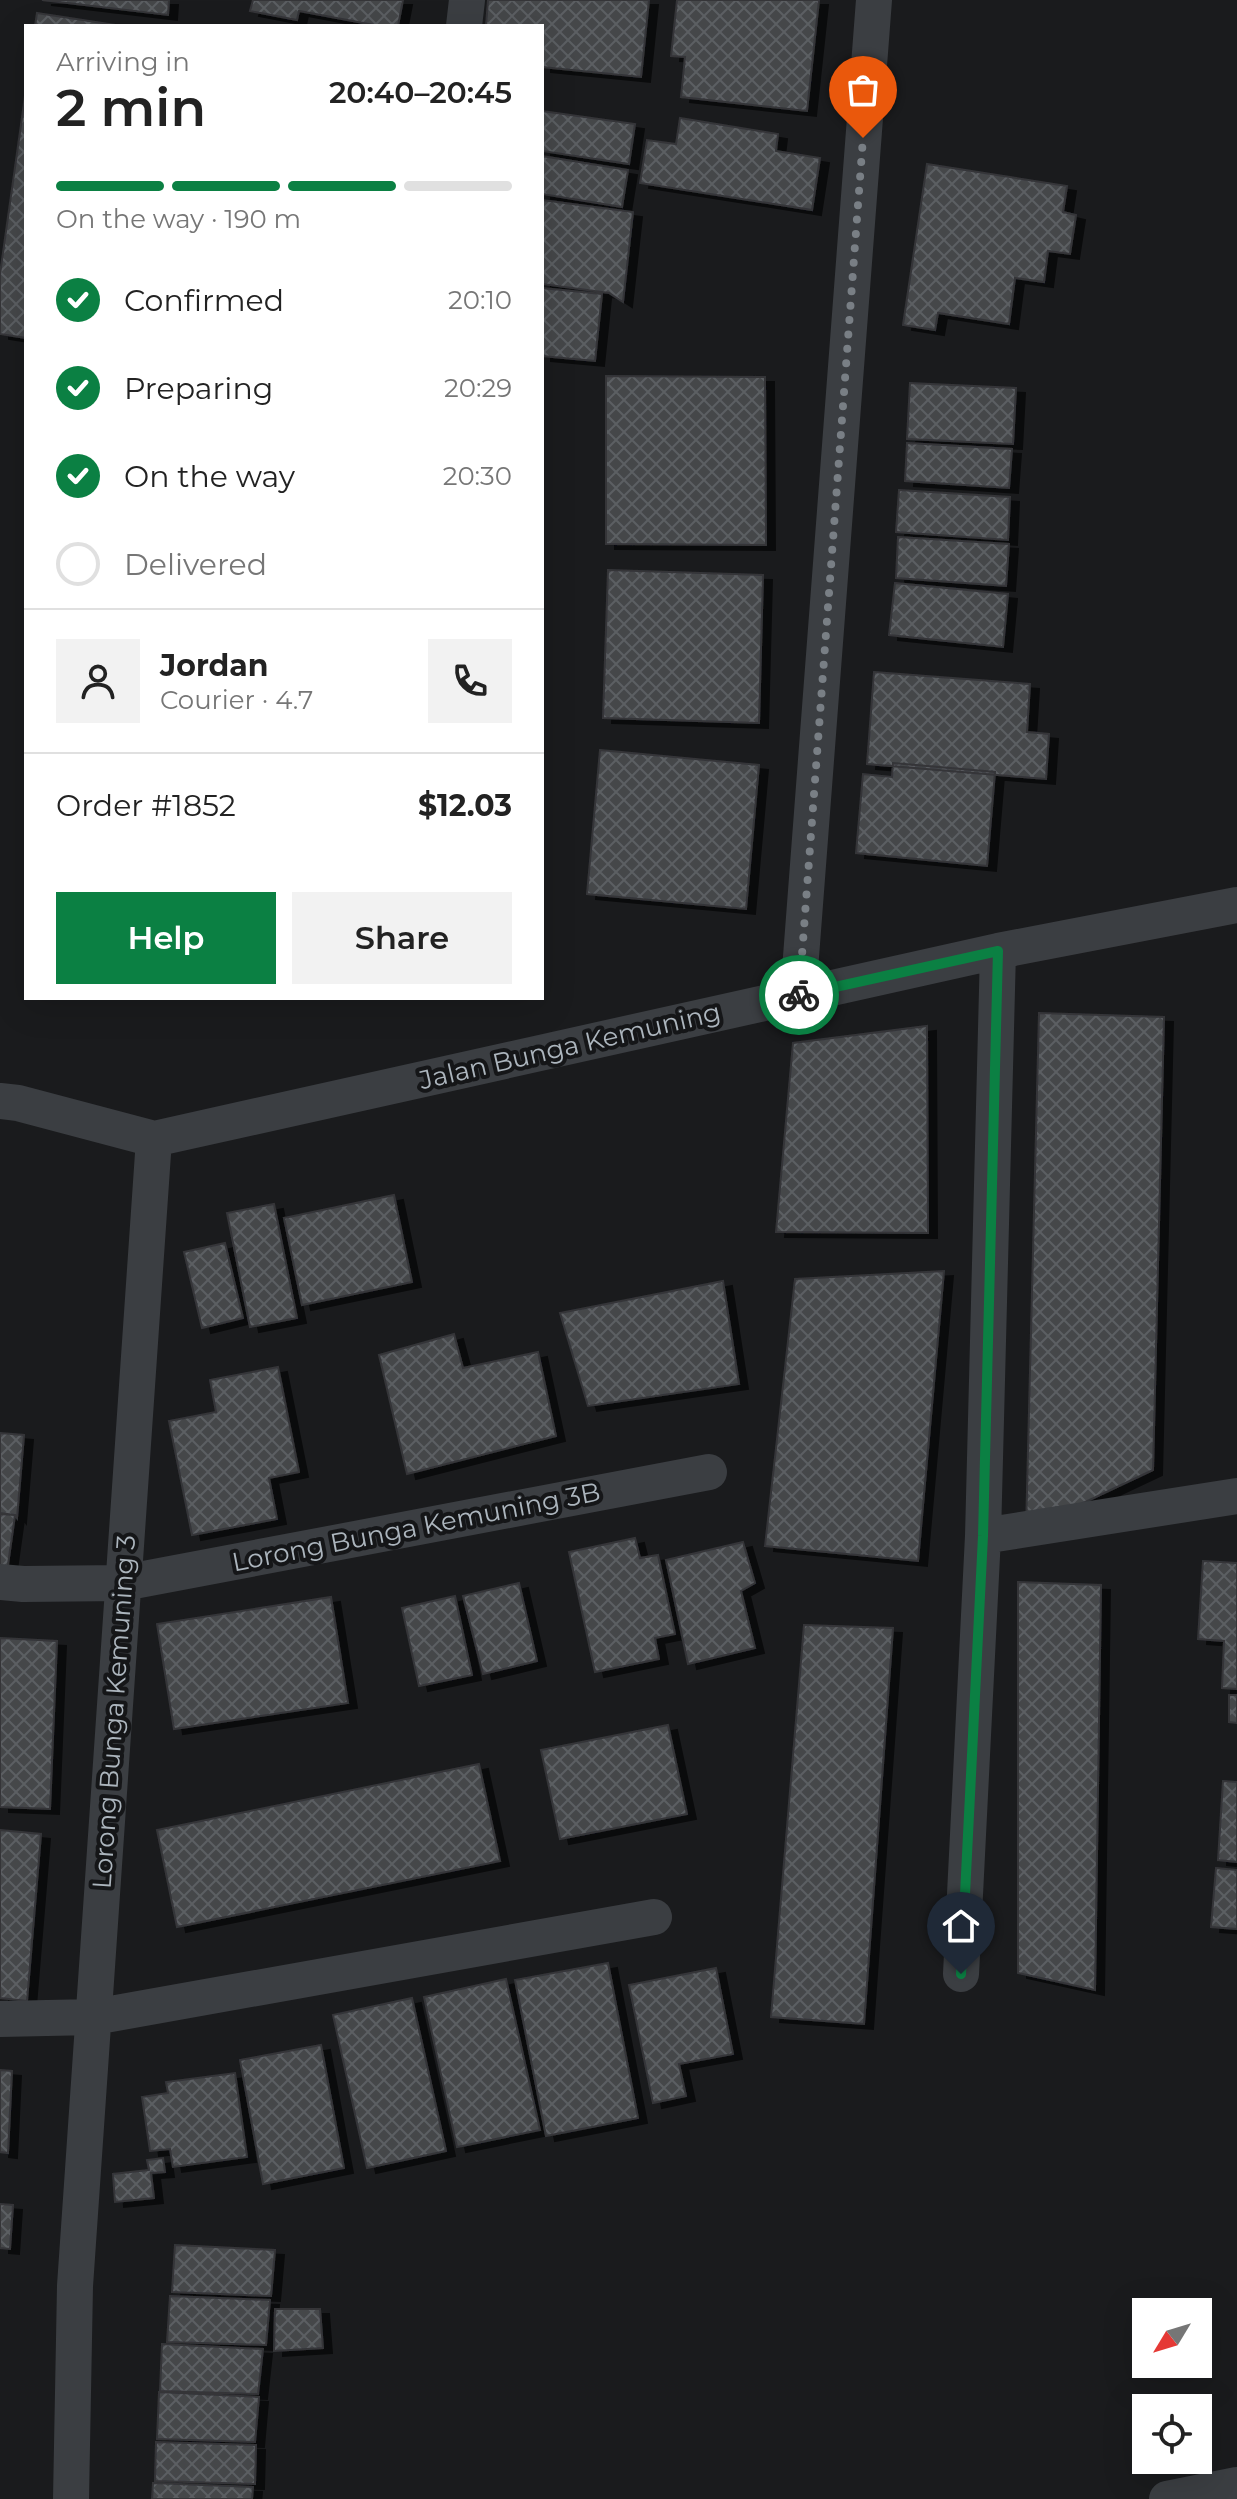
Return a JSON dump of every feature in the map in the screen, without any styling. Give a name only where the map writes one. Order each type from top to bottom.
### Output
[{"type":"street","points":[[464,24],[467,0]]},
{"type":"street","points":[[798,996],[874,0]]},
{"type":"street","name":"Jalan Bunga Kemuning","points":[[0,1101],[154,1139],[998,951],[1237,905]]},
{"type":"street","points":[[961,1974],[983,1536],[998,951]]},
{"type":"street","name":"Lorong Bunga Kemuning 3","points":[[71,2499],[75,2286],[154,1139]]},
{"type":"street","name":"Lorong Bunga Kemuning 3B","points":[[0,1582],[123,1583],[709,1472]]},
{"type":"street","points":[[983,1536],[1237,1496]]},
{"type":"street","points":[[0,2019],[94,2017],[654,1917]]},
{"type":"street","points":[[1167,2499],[1237,2485]]},
{"type":"building","points":[[42,0],[169,0],[168,15]]},
{"type":"building","points":[[253,0],[403,0],[398,24],[368,24],[299,11],[297,20],[250,11]]},
{"type":"building","points":[[488,0],[649,0],[641,77],[544,67],[544,24],[486,24]]},
{"type":"building","points":[[677,0],[819,0],[807,111],[681,97],[685,57],[671,56]]},
{"type":"building","points":[[37,13],[109,24],[35,24]]},
{"type":"building","points":[[24,103],[24,338],[0,334],[0,274]]},
{"type":"building","points":[[544,111],[635,124],[629,164],[544,151]]},
{"type":"building","points":[[680,118],[778,134],[776,151],[820,158],[812,210],[640,183],[647,140],[676,144]]},
{"type":"building","points":[[544,156],[628,170],[622,207],[544,194]]},
{"type":"building","points":[[927,164],[1067,186],[1063,212],[1076,215],[1070,254],[1048,251],[1044,282],[1015,278],[1009,324],[938,313],[935,330],[903,325]]},
{"type":"building","points":[[544,200],[633,212],[623,302],[609,293],[544,284]]},
{"type":"building","points":[[544,288],[602,294],[595,361],[544,356]]},
{"type":"building","points":[[606,376],[765,377],[766,545],[606,544]]},
{"type":"building","points":[[910,383],[1016,388],[1013,444],[907,439]]},
{"type":"building","points":[[907,443],[1012,449],[1009,488],[905,481]]},
{"type":"building","points":[[899,490],[1010,497],[1008,540],[896,532]]},
{"type":"building","points":[[898,537],[1009,544],[1006,586],[896,578]]},
{"type":"building","points":[[608,570],[763,575],[759,723],[603,718]]},
{"type":"building","points":[[895,583],[1008,594],[1003,647],[889,635]]},
{"type":"building","points":[[874,672],[1030,684],[1027,732],[1049,734],[1046,779],[867,764]]},
{"type":"building","points":[[600,750],[759,765],[746,909],[587,894]]},
{"type":"building","points":[[893,763],[995,772],[987,866],[856,853],[863,774],[892,777]]},
{"type":"building","points":[[1039,1013],[1164,1017],[1153,1470],[1026,1530]]},
{"type":"building","points":[[927,1026],[928,1233],[776,1232],[793,1043]]},
{"type":"building","points":[[394,1195],[412,1282],[302,1305],[284,1218]]},
{"type":"building","points":[[274,1204],[297,1318],[250,1327],[227,1213]]},
{"type":"building","points":[[225,1243],[243,1318],[202,1328],[184,1252]]},
{"type":"building","points":[[944,1271],[918,1561],[765,1546],[795,1279]]},
{"type":"building","points":[[723,1281],[739,1384],[588,1406],[560,1313]]},
{"type":"building","points":[[454,1334],[463,1368],[538,1352],[556,1436],[407,1474],[379,1355]]},
{"type":"building","points":[[278,1367],[299,1472],[269,1478],[277,1519],[192,1535],[169,1421],[216,1412],[210,1380]]},
{"type":"building","points":[[0,1433],[24,1435],[17,1518],[15,1515],[0,1514]]},
{"type":"building","points":[[0,1513],[15,1515],[7,1572],[0,1571]]},
{"type":"building","points":[[635,1538],[640,1558],[658,1555],[675,1634],[655,1638],[659,1659],[595,1672],[569,1552]]},
{"type":"building","points":[[743,1542],[755,1583],[741,1591],[755,1648],[688,1664],[666,1560]]},
{"type":"building","points":[[1203,1561],[1237,1563],[1237,1689],[1222,1688],[1224,1641],[1198,1639]]},
{"type":"building","points":[[1018,1582],[1101,1585],[1095,1990],[1018,1973]]},
{"type":"building","points":[[519,1583],[537,1661],[483,1674],[463,1596]]},
{"type":"building","points":[[455,1596],[472,1675],[419,1686],[402,1608]]},
{"type":"building","points":[[331,1597],[348,1703],[174,1729],[157,1624]]},
{"type":"building","points":[[804,1625],[893,1628],[864,2024],[771,2017]]},
{"type":"building","points":[[0,1638],[57,1641],[50,1809],[0,1807]]},
{"type":"building","points":[[1229,1695],[1237,1695],[1237,1723],[1229,1722]]},
{"type":"building","points":[[668,1725],[687,1814],[560,1839],[541,1750]]},
{"type":"building","points":[[479,1764],[500,1861],[177,1927],[157,1830]]},
{"type":"building","points":[[1223,1781],[1237,1782],[1237,1862],[1218,1860]]},
{"type":"building","points":[[0,1830],[41,1834],[27,2001],[0,1998]]},
{"type":"building","points":[[1216,1868],[1237,1870],[1237,1929],[1211,1927]]},
{"type":"building","points":[[608,1963],[638,2118],[546,2136],[515,1980]]},
{"type":"building","points":[[716,1968],[733,2054],[679,2064],[686,2096],[653,2103],[629,1985]]},
{"type":"building","points":[[506,1979],[540,2130],[457,2147],[424,1997]]},
{"type":"building","points":[[412,1998],[446,2151],[367,2168],[333,2015]]},
{"type":"building","points":[[321,2045],[344,2168],[263,2184],[240,2060]]},
{"type":"building","points":[[0,2070],[12,2071],[8,2153],[0,2152]]},
{"type":"building","points":[[235,2073],[247,2157],[173,2167],[170,2149],[150,2151],[142,2097],[168,2093],[166,2082]]},
{"type":"building","points":[[163,2158],[165,2172],[151,2173],[154,2198],[115,2202],[113,2174],[149,2170],[147,2160]]},
{"type":"building","points":[[0,2204],[13,2205],[10,2249],[0,2248]]},
{"type":"building","points":[[175,2245],[275,2250],[271,2296],[172,2292]]},
{"type":"building","points":[[170,2296],[270,2300],[266,2345],[167,2342]]},
{"type":"building","points":[[275,2309],[320,2309],[323,2348],[274,2351]]},
{"type":"building","points":[[162,2344],[263,2349],[258,2394],[160,2391]]},
{"type":"building","points":[[159,2392],[259,2397],[255,2442],[157,2439]]},
{"type":"building","points":[[156,2442],[256,2445],[255,2484],[155,2481]]},
{"type":"building","points":[[153,2483],[253,2487],[252,2499],[152,2499]]},
{"type":"way so far","points":[[799,995],[863,138]]},
{"type":"route","points":[[799,995],[998,951],[983,1536],[961,1974]]}]
